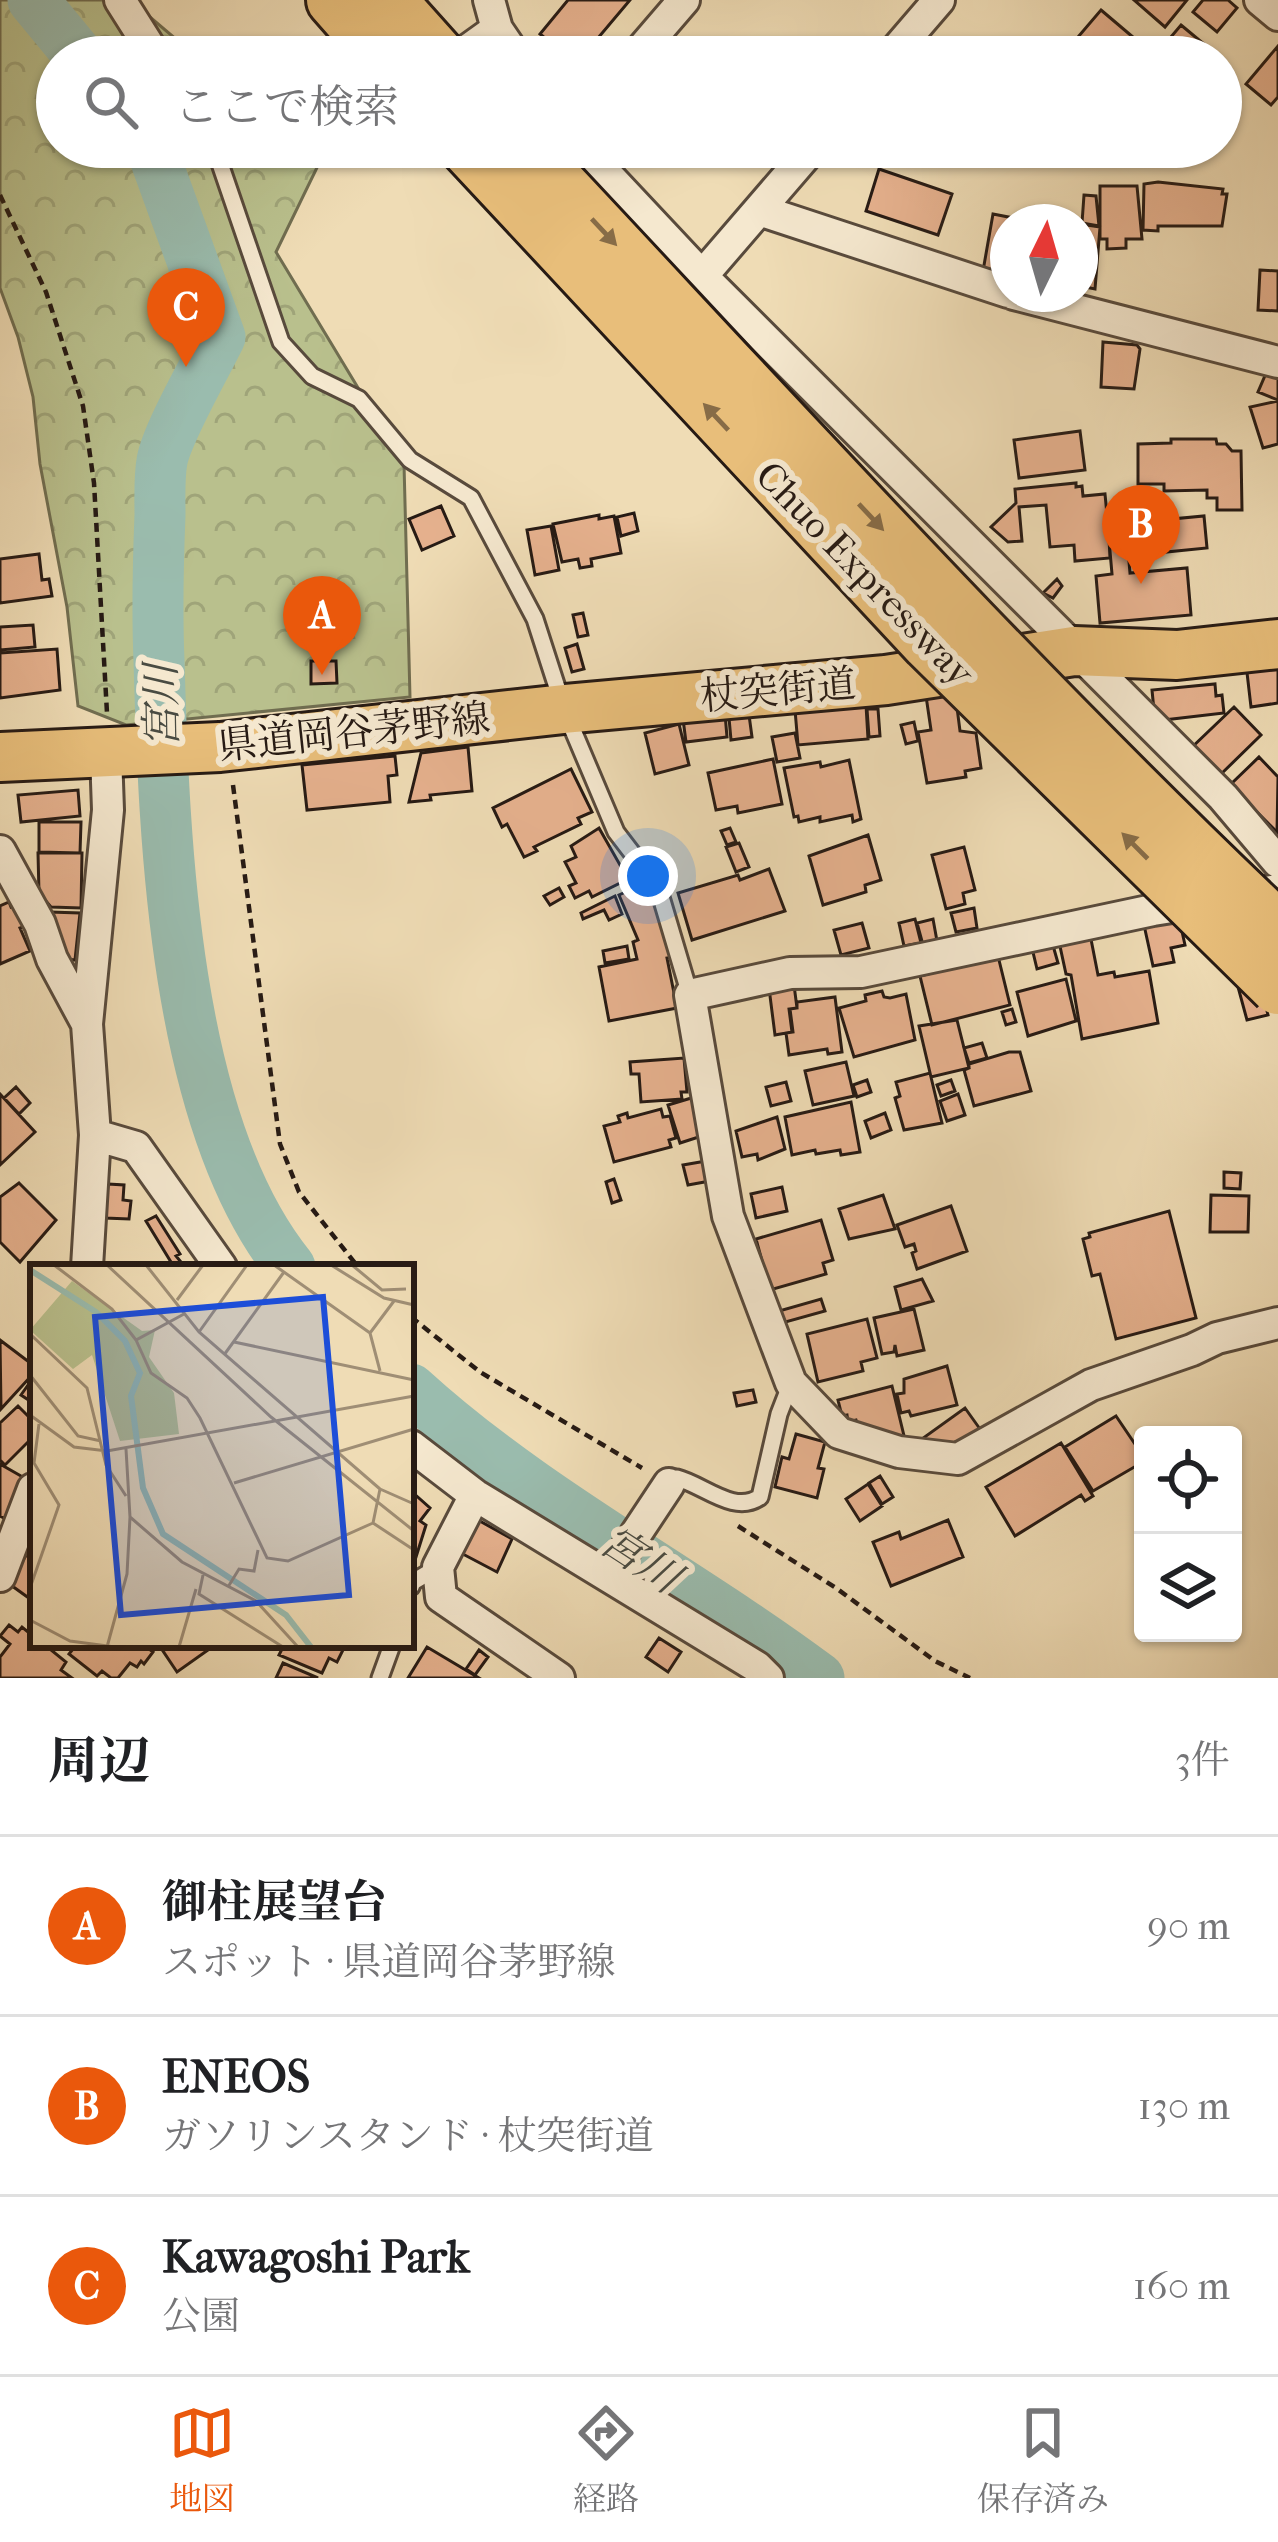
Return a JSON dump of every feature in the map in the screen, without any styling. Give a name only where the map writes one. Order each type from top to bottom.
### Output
[{"type":"highway","points":[[334,0],[396,36]]},
{"type":"highway","points":[[388,0],[414,36]]},
{"type":"highway","name":"Chuo Expressway","points":[[486,168],[929,643],[1278,987]]},
{"type":"highway","name":"Chuo Expressway","points":[[544,168],[978,631],[1169,826],[1278,929]]},
{"type":"main road","name":"杖突街道","points":[[564,709],[886,680],[1074,650],[1177,655],[1278,644]]},
{"type":"main road","name":"県道岡谷茅野線","points":[[0,757],[114,754],[226,765],[564,709]]},
{"type":"street","points":[[120,0],[143,36]]},
{"type":"street","points":[[653,36],[684,0]]},
{"type":"street","points":[[908,36],[939,0]]},
{"type":"street","points":[[1260,0],[1278,15]]},
{"type":"street","points":[[456,36],[493,15]]},
{"type":"street","points":[[601,168],[702,276],[1223,797],[1278,862]]},
{"type":"street","points":[[702,276],[795,168]]},
{"type":"street","points":[[759,210],[990,286]]},
{"type":"street","points":[[1085,312],[1278,362]]},
{"type":"street","points":[[87,1264],[95,1135],[87,1024],[114,754]]},
{"type":"street","points":[[0,851],[87,1024]]},
{"type":"street","points":[[1278,890],[1133,914],[861,972],[790,973],[690,995],[728,1216],[791,1383],[838,1432],[899,1452],[958,1459],[1091,1384],[1217,1338],[1278,1323]]},
{"type":"street","points":[[95,1135],[136,1147],[219,1264]]},
{"type":"street","points":[[414,1448],[476,1495],[610,1571],[768,1678]]},
{"type":"street","points":[[610,1571],[666,1488]]},
{"type":"street","points":[[476,1495],[437,1567],[441,1597],[559,1678]]},
{"type":"street","points":[[0,1576],[30,1497]]},
{"type":"lane","points":[[223,168],[280,342],[312,376],[359,399],[410,460],[471,497],[535,619],[564,709],[616,832],[658,887],[690,995]]},
{"type":"lane","points":[[666,1488],[677,1478],[739,1504],[760,1497],[791,1383]]},
{"type":"lane","points":[[414,1581],[437,1567]]},
{"type":"lane","points":[[380,1678],[391,1648]]},
{"type":"path","points":[[0,195],[54,313],[76,376],[91,446],[114,754]]},
{"type":"path","points":[[226,765],[280,1144],[299,1192],[356,1264]]},
{"type":"path","points":[[414,1320],[479,1372],[666,1488]]},
{"type":"path","points":[[729,1521],[836,1588],[908,1642],[970,1678]]},
{"type":"green space","points":[[0,0],[130,0],[172,36],[36,36],[36,168],[317,168],[276,252],[404,464],[410,697],[126,725],[78,706],[33,397],[0,288]]},
{"type":"building","points":[[568,0],[630,0],[600,36],[540,34]]},
{"type":"building","points":[[1134,0],[1187,0],[1165,27]]},
{"type":"building","points":[[1203,0],[1228,0],[1237,8],[1217,32],[1193,12]]},
{"type":"building","points":[[1101,10],[1132,36],[1079,36]]},
{"type":"building","points":[[1181,25],[1194,36],[1172,36]]},
{"type":"building","points":[[1278,46],[1278,97],[1271,105],[1246,84]]},
{"type":"building","points":[[879,169],[952,194],[938,235],[866,211]]},
{"type":"building","points":[[1144,184],[1223,189],[1222,194],[1227,194],[1222,226],[1143,230]]},
{"type":"building","points":[[1100,186],[1137,186],[1142,239],[1126,239],[1126,248],[1107,249],[1107,239],[1100,239]]},
{"type":"building","points":[[1084,195],[1096,196],[1097,204],[1083,204]]},
{"type":"building","points":[[990,231],[990,273],[983,271]]},
{"type":"building","points":[[1260,270],[1278,271],[1278,311],[1258,310]]},
{"type":"building","points":[[1103,342],[1140,349],[1134,389],[1101,387]]},
{"type":"building","points":[[1267,371],[1278,376],[1278,400],[1258,392]]},
{"type":"building","points":[[1278,401],[1278,444],[1263,448],[1250,407]]},
{"type":"building","points":[[1080,431],[1085,470],[1019,478],[1014,440]]},
{"type":"building","points":[[1171,439],[1216,439],[1217,444],[1241,451],[1242,510],[1217,510],[1217,498],[1207,498],[1207,490],[1164,491],[1164,484],[1138,484],[1138,444],[1171,443]]},
{"type":"building","points":[[1082,486],[1083,496],[1105,494],[1108,525],[1204,516],[1207,548],[1166,552],[1165,538],[1130,541],[1129,555],[1127,536],[1109,538],[1110,558],[1075,561],[1074,545],[1050,547],[1046,505],[1019,507],[1022,541],[1008,542],[991,527],[1016,503],[1015,489]]},
{"type":"building","points":[[441,506],[454,536],[422,550],[409,519]]},
{"type":"building","points":[[634,513],[638,531],[621,536],[617,517]]},
{"type":"building","points":[[599,515],[599,519],[614,516],[621,553],[591,559],[592,566],[580,568],[578,559],[562,562],[553,524]]},
{"type":"building","points":[[551,526],[559,570],[535,575],[527,530]]},
{"type":"building","points":[[1127,538],[1130,573],[1187,568],[1191,615],[1100,623],[1096,576],[1112,574],[1109,540]]},
{"type":"building","points":[[39,554],[42,580],[49,579],[52,596],[0,603],[0,559]]},
{"type":"building","points":[[1057,579],[1062,586],[1053,598],[1043,593]]},
{"type":"building","points":[[322,603],[341,603],[342,622],[323,623]]},
{"type":"building","points":[[583,613],[588,635],[578,637],[573,615]]},
{"type":"building","points":[[33,625],[35,647],[0,650],[0,627]]},
{"type":"building","points":[[577,644],[584,669],[572,672],[565,648]]},
{"type":"building","points":[[57,649],[60,690],[0,698],[0,653]]},
{"type":"building","points":[[1278,660],[1278,703],[1251,707],[1246,664]]},
{"type":"building","points":[[311,661],[336,661],[337,683],[311,684]]},
{"type":"building","points":[[1215,684],[1224,713],[1155,721],[1152,690]]},
{"type":"building","points":[[955,692],[960,731],[976,733],[981,768],[965,771],[966,777],[927,783],[918,732],[931,730],[926,696]]},
{"type":"building","points":[[866,705],[868,739],[798,745],[795,710]]},
{"type":"building","points":[[1234,707],[1261,735],[1216,779],[1188,751]]},
{"type":"building","points":[[867,709],[878,709],[880,736],[869,737]]},
{"type":"building","points":[[725,714],[727,737],[686,742],[683,719]]},
{"type":"building","points":[[749,715],[752,737],[731,740],[729,718]]},
{"type":"building","points":[[914,722],[918,741],[906,744],[901,725]]},
{"type":"building","points":[[679,724],[689,765],[655,774],[645,733]]},
{"type":"building","points":[[795,733],[800,758],[777,762],[772,737]]},
{"type":"building","points":[[468,747],[472,791],[409,802],[421,753]]},
{"type":"building","points":[[395,756],[397,775],[388,776],[390,802],[307,810],[302,765]]},
{"type":"building","points":[[1259,757],[1278,777],[1277,832],[1230,785]]},
{"type":"building","points":[[773,759],[782,804],[738,813],[737,806],[716,810],[708,773]]},
{"type":"building","points":[[849,760],[861,819],[853,822],[852,815],[799,822],[784,768]]},
{"type":"building","points":[[571,769],[592,812],[578,818],[581,824],[534,847],[537,851],[524,857],[493,808]]},
{"type":"building","points":[[78,790],[80,816],[21,822],[18,795]]},
{"type":"building","points":[[39,822],[81,822],[80,853],[39,852]]},
{"type":"building","points":[[599,828],[628,879],[592,897],[589,891],[575,898],[569,886],[576,883],[565,862],[576,857],[571,846]]},
{"type":"building","points":[[730,828],[736,842],[727,845],[721,831]]},
{"type":"building","points":[[868,835],[881,880],[865,885],[866,892],[823,905],[809,856]]},
{"type":"building","points":[[739,843],[749,867],[736,872],[726,847]]},
{"type":"building","points":[[964,847],[975,890],[963,893],[965,904],[946,909],[932,855]]},
{"type":"building","points":[[38,853],[82,853],[81,908],[51,907],[39,893]]},
{"type":"building","points":[[769,869],[785,911],[692,940],[678,893]]},
{"type":"building","points":[[646,883],[675,957],[667,958],[677,1008],[609,1021],[599,967],[637,959],[633,942],[638,940],[619,895]]},
{"type":"building","points":[[559,888],[564,897],[550,905],[544,896]]},
{"type":"building","points":[[615,896],[622,914],[609,920],[604,910],[583,919],[581,913]]},
{"type":"building","points":[[9,902],[11,907],[18,904],[27,926],[20,928],[30,951],[0,964],[0,906]]},
{"type":"building","points":[[974,908],[977,928],[956,932],[951,913]]},
{"type":"building","points":[[49,912],[80,913],[75,960],[65,959]]},
{"type":"building","points":[[1179,918],[1185,945],[1171,948],[1174,962],[1153,966],[1144,925]]},
{"type":"building","points":[[915,919],[921,943],[904,946],[899,923]]},
{"type":"building","points":[[933,919],[937,941],[923,945],[917,923]]},
{"type":"building","points":[[862,923],[869,948],[841,955],[834,930]]},
{"type":"building","points":[[1089,929],[1098,975],[1149,971],[1158,1023],[1082,1039],[1071,975],[1066,974],[1058,937]]},
{"type":"building","points":[[1052,942],[1058,963],[1037,969],[1032,948]]},
{"type":"building","points":[[627,946],[629,959],[605,963],[603,951]]},
{"type":"building","points":[[998,956],[1010,1005],[932,1025],[920,976]]},
{"type":"building","points":[[1066,979],[1076,1021],[1028,1036],[1017,992]]},
{"type":"building","points":[[794,985],[797,1008],[789,1009],[792,1032],[775,1035],[769,988]]},
{"type":"building","points":[[1248,985],[1265,1003],[1268,1015],[1247,1020],[1238,987]]},
{"type":"building","points":[[882,991],[890,998],[906,994],[915,1040],[854,1057],[839,1008]]},
{"type":"building","points":[[835,997],[842,1052],[828,1054],[827,1049],[789,1055],[790,1009],[797,1008],[797,1002]]},
{"type":"building","points":[[1012,1009],[1016,1022],[1006,1025],[1002,1012]]},
{"type":"building","points":[[957,1020],[969,1068],[931,1077],[919,1026]]},
{"type":"building","points":[[982,1043],[987,1058],[969,1063],[964,1048]]},
{"type":"building","points":[[1020,1052],[1031,1091],[974,1106],[964,1070],[969,1064]]},
{"type":"building","points":[[684,1058],[687,1092],[681,1092],[682,1099],[641,1102],[639,1074],[631,1074],[630,1062]]},
{"type":"building","points":[[846,1062],[854,1096],[813,1105],[805,1071]]},
{"type":"building","points":[[930,1073],[942,1123],[904,1130],[895,1098],[900,1096],[896,1082]]},
{"type":"building","points":[[867,1080],[871,1092],[857,1097],[853,1085]]},
{"type":"building","points":[[951,1080],[955,1091],[941,1096],[937,1085]]},
{"type":"building","points":[[786,1082],[791,1101],[771,1106],[766,1087]]},
{"type":"building","points":[[16,1087],[30,1103],[19,1114],[4,1098]]},
{"type":"building","points":[[0,1094],[35,1132],[0,1165]]},
{"type":"building","points":[[958,1094],[965,1115],[947,1121],[940,1101]]},
{"type":"building","points":[[698,1096],[708,1134],[680,1143],[668,1105]]},
{"type":"building","points":[[851,1102],[860,1152],[816,1154],[815,1150],[792,1155],[785,1117]]},
{"type":"building","points":[[661,1109],[663,1117],[670,1116],[676,1138],[669,1140],[671,1147],[614,1162],[604,1126],[620,1122],[618,1116],[627,1113],[628,1118]]},
{"type":"building","points":[[885,1113],[891,1130],[871,1138],[865,1121]]},
{"type":"building","points":[[777,1117],[785,1149],[758,1160],[757,1154],[742,1157],[736,1131]]},
{"type":"building","points":[[706,1161],[710,1181],[688,1185],[683,1165]]},
{"type":"building","points":[[1224,1172],[1241,1173],[1240,1189],[1224,1188]]},
{"type":"building","points":[[614,1179],[621,1200],[612,1203],[606,1182]]},
{"type":"building","points":[[19,1183],[56,1220],[20,1262],[0,1242],[0,1197]]},
{"type":"building","points":[[108,1184],[124,1185],[123,1200],[131,1201],[129,1219],[105,1218]]},
{"type":"building","points":[[782,1187],[787,1211],[756,1218],[751,1194]]},
{"type":"building","points":[[883,1195],[895,1229],[849,1239],[839,1209]]},
{"type":"building","points":[[1211,1195],[1249,1196],[1248,1232],[1210,1232]]},
{"type":"building","points":[[951,1206],[967,1251],[917,1269],[914,1244],[905,1247],[897,1225]]},
{"type":"building","points":[[1169,1211],[1196,1318],[1116,1339],[1100,1274],[1092,1276],[1083,1239],[1089,1233]]},
{"type":"building","points":[[156,1216],[183,1264],[172,1264],[146,1221]]},
{"type":"building","points":[[821,1220],[833,1260],[823,1263],[826,1274],[770,1290],[756,1239]]},
{"type":"building","points":[[922,1279],[933,1301],[901,1310],[895,1287]]},
{"type":"building","points":[[821,1299],[825,1311],[782,1323],[779,1311]]},
{"type":"building","points":[[914,1309],[924,1350],[897,1356],[895,1345],[894,1352],[882,1354],[874,1318]]},
{"type":"building","points":[[867,1319],[877,1358],[861,1362],[863,1371],[818,1382],[807,1334]]},
{"type":"building","points":[[0,1340],[30,1363],[30,1377],[1,1409]]},
{"type":"building","points":[[947,1366],[957,1405],[911,1416],[909,1411],[901,1413],[897,1394],[904,1393],[904,1379]]},
{"type":"building","points":[[892,1386],[905,1440],[860,1433],[856,1420],[848,1422],[847,1415],[842,1416],[838,1400]]},
{"type":"building","points":[[753,1390],[756,1402],[737,1406],[734,1393]]},
{"type":"building","points":[[18,1406],[30,1418],[30,1440],[5,1465],[0,1460],[0,1423]]},
{"type":"building","points":[[965,1408],[985,1436],[937,1468],[919,1441]]},
{"type":"building","points":[[1116,1416],[1134,1443],[1134,1467],[1093,1491],[1065,1447]]},
{"type":"building","points":[[796,1434],[825,1442],[817,1498],[775,1487],[782,1457],[789,1459]]},
{"type":"building","points":[[1061,1443],[1093,1496],[1085,1501],[1081,1495],[1015,1536],[986,1487]]},
{"type":"building","points":[[0,1464],[28,1480],[6,1519],[0,1516]]},
{"type":"building","points":[[880,1476],[893,1497],[882,1504],[869,1483]]},
{"type":"building","points":[[868,1484],[882,1506],[860,1521],[846,1499]]},
{"type":"building","points":[[414,1494],[430,1508],[420,1521],[426,1525],[414,1563]]},
{"type":"building","points":[[478,1520],[512,1539],[497,1572],[459,1552]]},
{"type":"building","points":[[948,1520],[963,1557],[891,1586],[873,1542],[899,1532],[901,1539]]},
{"type":"building","points":[[30,1550],[30,1599],[8,1583]]},
{"type":"building","points":[[9,1625],[18,1632],[22,1627],[30,1634],[30,1648],[49,1648],[66,1662],[61,1670],[72,1678],[0,1678],[0,1657],[10,1644],[0,1636]]},
{"type":"building","points":[[659,1638],[681,1652],[668,1672],[646,1657]]},
{"type":"building","points":[[427,1647],[479,1678],[408,1678]]},
{"type":"building","points":[[148,1648],[153,1652],[144,1664],[130,1663],[118,1678],[111,1678],[102,1671],[97,1676],[69,1654],[73,1649]]},
{"type":"building","points":[[167,1648],[211,1648],[177,1672],[163,1651]]},
{"type":"building","points":[[282,1648],[344,1648],[337,1662],[329,1658],[322,1673],[279,1655]]},
{"type":"building","points":[[479,1650],[488,1657],[475,1675],[466,1669]]},
{"type":"building","points":[[283,1663],[318,1678],[276,1678]]},
{"type":"waterway","name":"宮川","points":[[33,0],[63,36]]},
{"type":"waterway","name":"宮川","points":[[159,168],[220,337],[171,434],[160,474],[158,643],[172,894],[199,1060],[221,1137],[251,1207],[288,1264]]},
{"type":"waterway","name":"宮川","points":[[414,1392],[508,1468],[819,1678]]},
{"type":"place","name":"Kawagoshi Park","points":[[186,367]]},
{"type":"place","name":"ENEOS","points":[[1141,584]]},
{"type":"place","name":"御柱展望台","points":[[322,675]]}]
